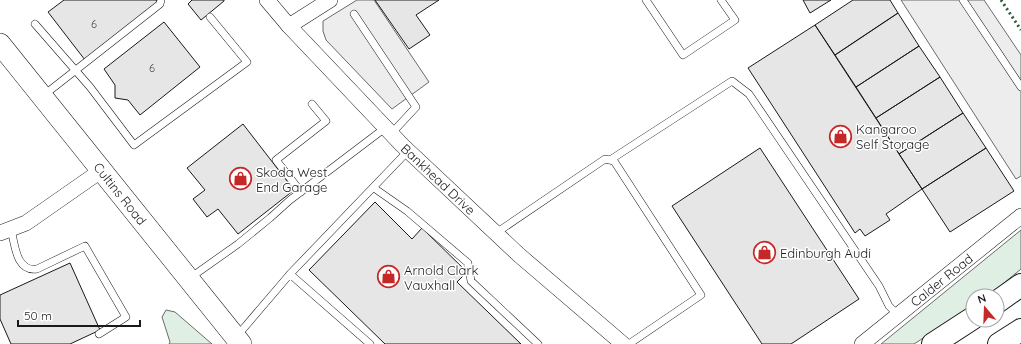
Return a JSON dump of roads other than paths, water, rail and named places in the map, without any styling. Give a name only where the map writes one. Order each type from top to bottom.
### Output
[{"type":"main road","points":[[1005,296],[1021,285]]},
{"type":"main road","points":[[933,344],[965,323]]},
{"type":"main road","points":[[999,344],[1021,330]]},
{"type":"street","name":"Bankhead Drive","points":[[267,0],[289,26],[408,151],[519,255],[624,344]]},
{"type":"street","points":[[289,26],[330,0]]},
{"type":"street","name":"Cultins Road","points":[[0,44],[238,341]]},
{"type":"street","points":[[6,231],[26,223],[102,170]]},
{"type":"street","name":"Calder Road","points":[[862,344],[1021,216]]},
{"type":"lane","points":[[42,96],[160,4],[161,0]]},
{"type":"lane","points":[[646,0],[683,55],[735,20],[722,0]]},
{"type":"lane","points":[[963,0],[1021,87]]},
{"type":"lane","points":[[188,279],[248,235],[301,192],[388,131],[416,107],[354,14]]},
{"type":"lane","points":[[36,24],[90,88],[134,145],[246,62],[210,17]]},
{"type":"lane","points":[[610,160],[732,81],[749,94],[879,286],[889,306],[898,315]]},
{"type":"lane","points":[[301,192],[276,160],[326,121],[312,104]]},
{"type":"lane","points":[[238,341],[290,274],[408,151]]},
{"type":"lane","points":[[496,233],[605,159],[614,161],[700,295],[629,344]]},
{"type":"lane","points":[[374,188],[408,211],[468,263],[471,281],[538,344]]},
{"type":"lane","points":[[6,231],[23,266],[29,270],[37,269],[86,246],[126,317],[99,334]]},
{"type":"lane","points":[[290,274],[370,344]]},
{"type":"place","name":"Kangaroo Self Storage","points":[[840,136]]},
{"type":"place","name":"Skoda West End Garage","points":[[241,179]]},
{"type":"place","name":"Edinburgh Audi","points":[[765,253]]},
{"type":"place","name":"Arnold Clark Vauxhall","points":[[389,277]]}]
